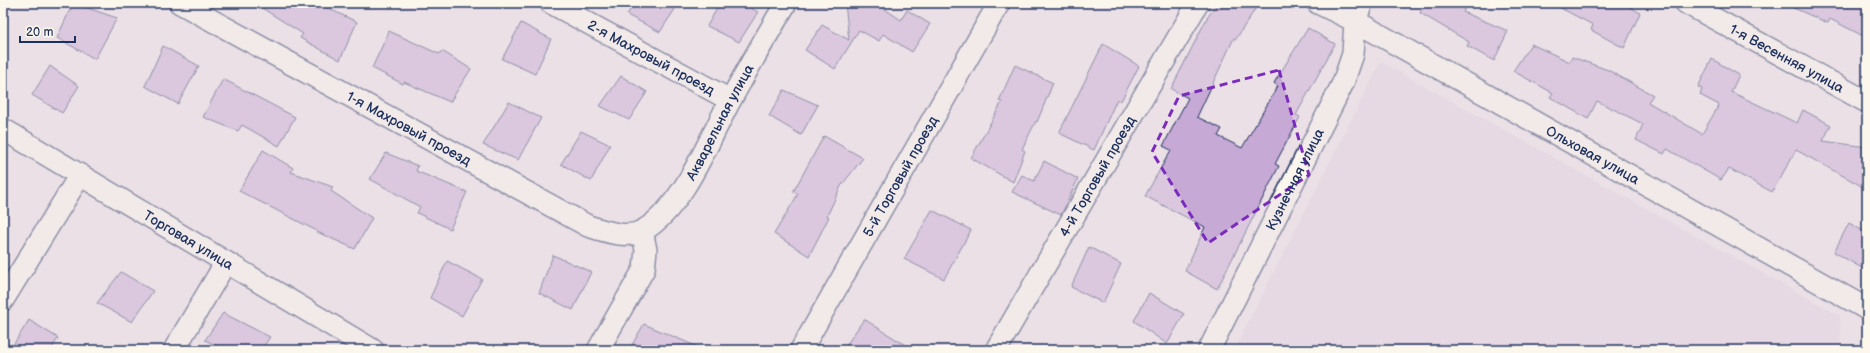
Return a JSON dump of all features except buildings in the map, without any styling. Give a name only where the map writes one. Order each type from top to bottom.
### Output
[{"type":"street","name":"1-я Махровый проезд","points":[[180,3],[588,226],[618,235],[642,231]]},
{"type":"street","name":"2-я Махровый проезд","points":[[551,3],[730,100]]},
{"type":"street","name":"Акварельная улица","points":[[642,231],[664,215],[680,194],[730,100],[786,3]]},
{"type":"street","name":"5-й Торговый проезд","points":[[801,350],[999,3]]},
{"type":"street","name":"4-й Торговый проезд","points":[[996,350],[1198,3]]},
{"type":"street","name":"Ольховая улица","points":[[1318,3],[1358,12],[1867,309]]},
{"type":"street","name":"1-я Весенняя улица","points":[[1686,3],[1867,102]]},
{"type":"street","name":"Кузнечная улица","points":[[1209,350],[1343,83],[1353,54],[1358,12]]},
{"type":"street","name":"Торговая улица","points":[[3,129],[374,350]]},
{"type":"street","points":[[3,300],[80,175]]},
{"type":"street","points":[[598,350],[644,269],[646,250],[642,231]]},
{"type":"street","points":[[174,350],[226,262]]},
{"type":"highlighted area","points":[[1279,70],[1309,175],[1208,243],[1152,152],[1179,96]]},
{"type":"shaded area","points":[[1381,62],[1840,316],[1841,350],[1234,350]]}]
